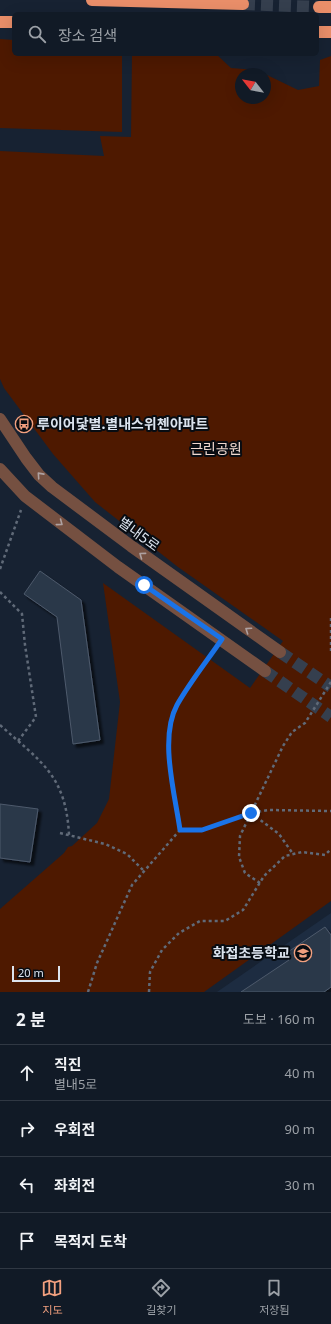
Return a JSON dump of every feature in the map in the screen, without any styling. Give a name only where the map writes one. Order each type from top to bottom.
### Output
[{"type":"highway","points":[[92,0],[243,4]]},
{"type":"highway","points":[[0,22],[12,22]]},
{"type":"highway","points":[[319,32],[331,32]]},
{"type":"street","name":"별내5로","points":[[0,419],[30,464],[52,487],[137,551],[280,652]]},
{"type":"street","points":[[0,469],[25,496],[118,567],[222,639],[265,671]]},
{"type":"path","points":[[0,570],[25,496]]},
{"type":"path","points":[[0,592],[22,614],[36,718],[18,741]]},
{"type":"path","points":[[331,618],[331,654]]},
{"type":"path","points":[[180,830],[172,779],[169,734],[176,706],[222,639]]},
{"type":"path","points":[[260,883],[245,872],[239,857],[240,836],[283,746],[292,732],[305,723],[331,682]]},
{"type":"path","points":[[0,725],[46,766],[61,790],[68,819],[69,835]]},
{"type":"path","points":[[88,992],[97,964],[132,885],[180,830],[202,830],[251,813],[269,810],[331,811]]},
{"type":"path","points":[[251,813],[279,834],[293,854]]},
{"type":"path","points":[[60,833],[105,844],[127,854],[144,872]]},
{"type":"path","points":[[148,992],[150,972],[162,950],[175,937],[200,921],[225,921],[243,910],[264,876],[286,856],[302,852],[325,855],[331,849]]},
{"type":"shaded area","name":"화접초등학교","points":[[331,913],[331,992],[217,992]]},
{"type":"green space","points":[[0,39],[12,40],[12,56],[122,56],[122,132],[0,128]]},
{"type":"green space","name":"근린공원","points":[[132,56],[218,56],[231,68],[235,68],[235,104],[271,104],[271,77],[298,90],[319,86],[320,60],[331,56],[331,901],[204,992],[0,992],[0,909],[64,853],[68,847],[72,846],[97,823],[109,799],[120,702],[103,583],[250,688],[283,641],[178,567],[95,502],[53,454],[4,388],[0,379],[0,151],[104,156],[100,136],[131,137]]},
{"type":"building","points":[[40,571],[81,600],[100,740],[73,744],[57,617],[24,594]]},
{"type":"building","points":[[0,804],[38,809],[30,862],[0,858]]},
{"type":"building","name":"화접초등학교","points":[[325,927],[331,935],[331,987],[324,992],[241,992],[289,960],[285,954]]},
{"type":"tunnel","points":[[243,4],[319,7]]},
{"type":"tunnel","points":[[280,652],[331,687]]},
{"type":"tunnel","points":[[265,671],[331,717]]},
{"type":"place","name":"루이어닻별.별내스위첸아파트","points":[[24,424]]},
{"type":"place","name":"화접초등학교","points":[[303,953]]},
{"type":"route","points":[[144,585],[222,639],[176,706],[169,734],[172,779],[180,830],[202,830],[251,813]]}]
